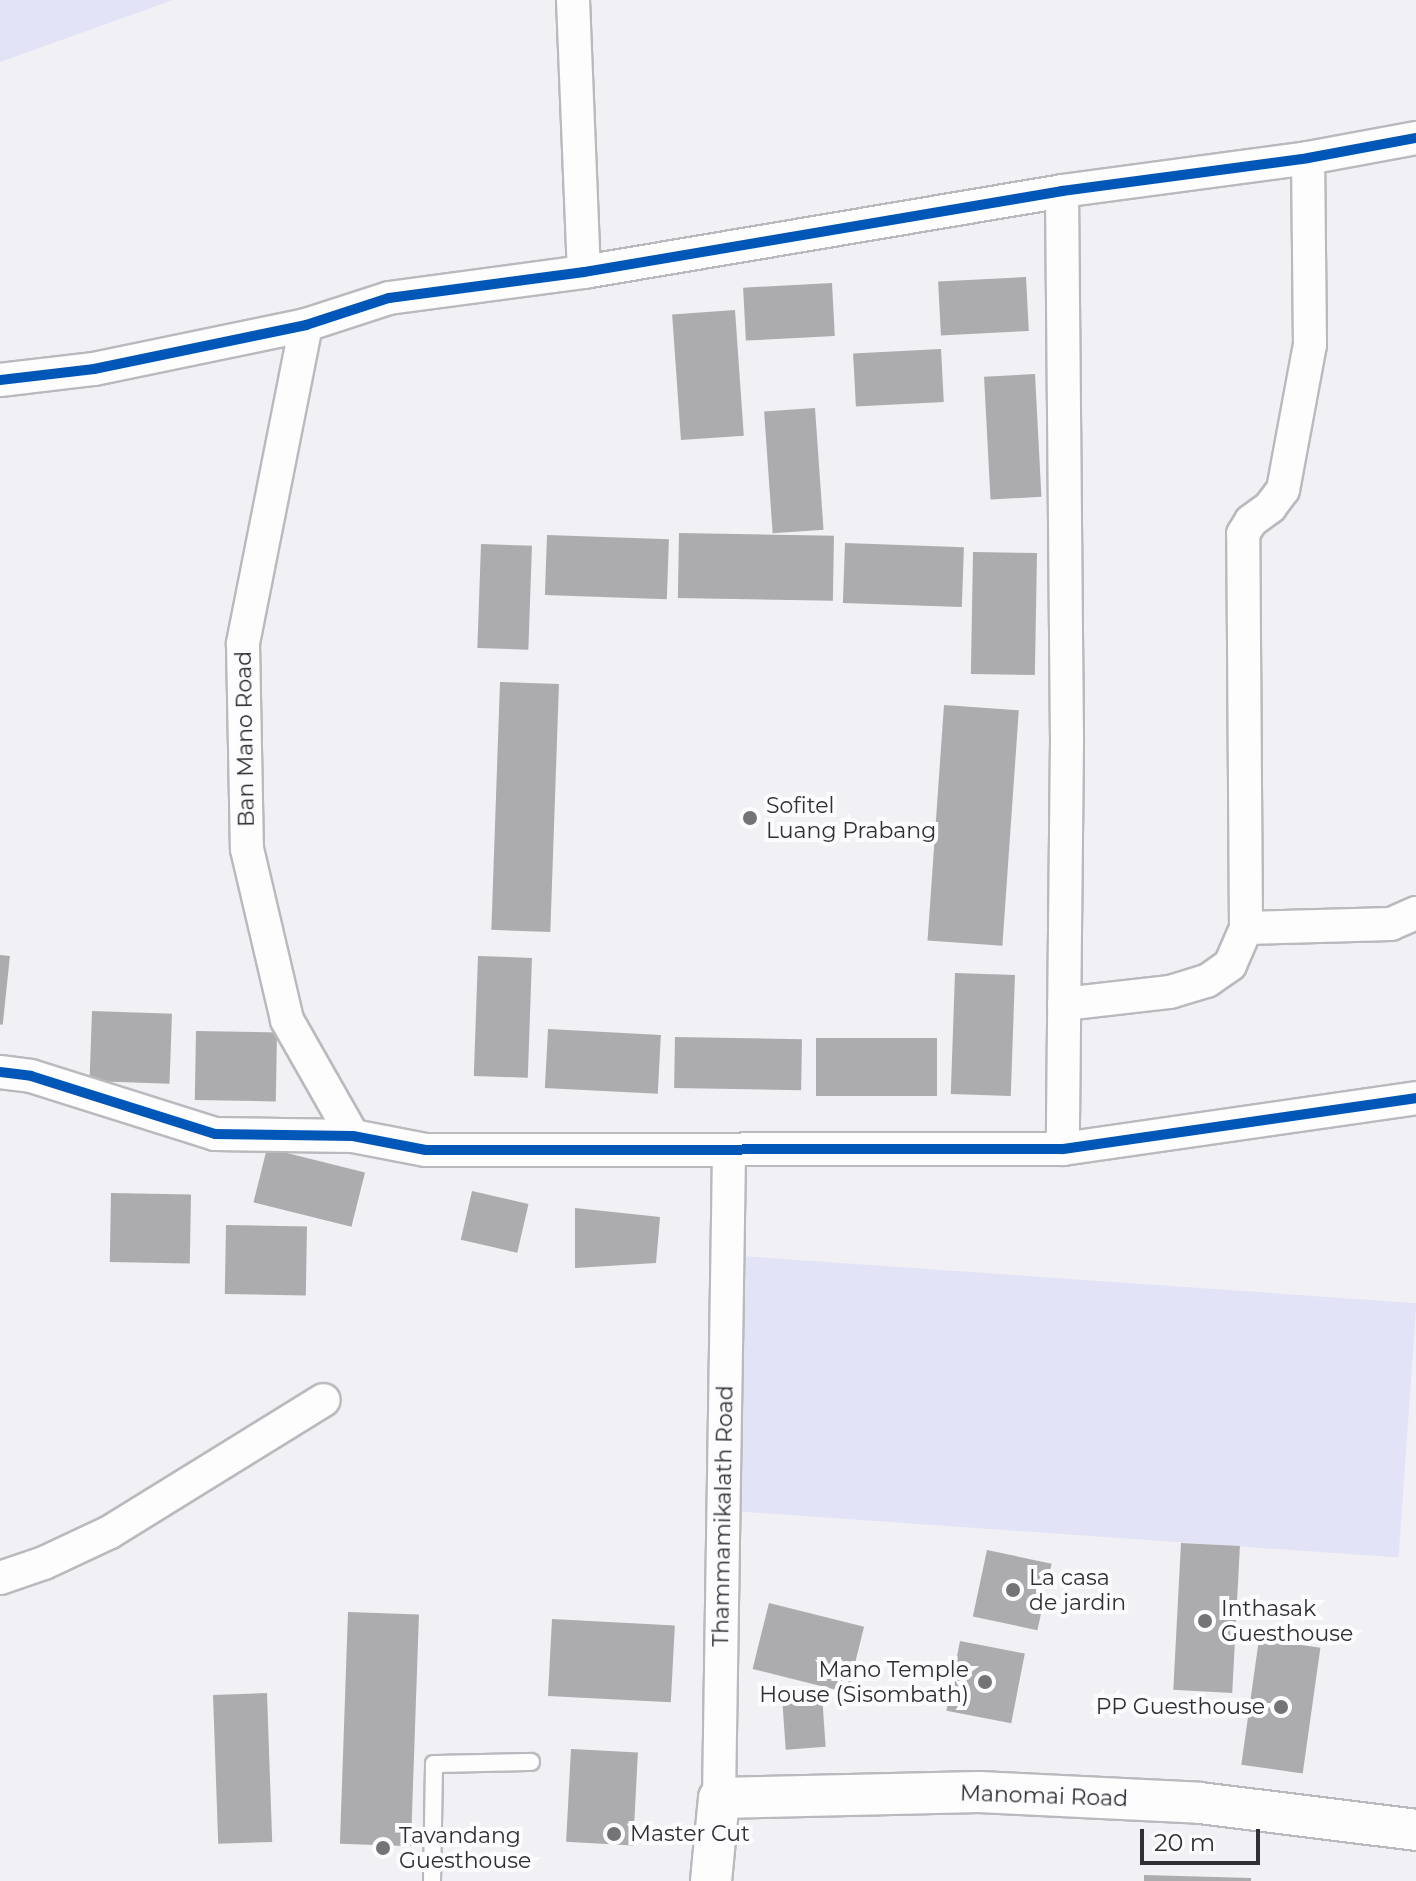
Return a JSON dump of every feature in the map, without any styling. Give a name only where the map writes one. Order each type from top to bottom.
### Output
[{"type":"street","points":[[573,0],[584,272]]},
{"type":"street","points":[[0,380],[94,369],[306,325],[389,298],[584,272],[1062,191],[1308,158],[1416,138]]},
{"type":"street","points":[[1064,1004],[1170,992],[1207,981],[1230,965],[1246,928],[1243,534],[1251,521],[1270,507],[1283,490],[1310,345],[1308,158]]},
{"type":"street","points":[[1062,191],[1067,740],[1063,1149]]},
{"type":"street","name":"Ban Mano Road","points":[[306,325],[243,644],[247,849],[287,1020],[353,1136]]},
{"type":"street","points":[[1246,928],[1391,924],[1416,913]]},
{"type":"street","points":[[0,1072],[31,1076],[215,1134],[353,1136],[426,1150],[729,1152],[1063,1149],[1416,1098]]},
{"type":"street","name":"Thammamikalath Road","points":[[711,1881],[719,1798],[729,1152]]},
{"type":"street","points":[[0,1578],[44,1563],[110,1532],[324,1400]]},
{"type":"street","name":"Manomai Road","points":[[719,1798],[979,1792],[1200,1803],[1416,1830]]},
{"type":"lane","points":[[432,1881],[434,1764],[531,1762]]},
{"type":"shaded area","points":[[0,0],[173,0],[0,62]]},
{"type":"shaded area","points":[[727,1255],[1416,1303],[1399,1558],[709,1509]]},
{"type":"building","points":[[1026,277],[1029,331],[941,336],[938,282]]},
{"type":"building","points":[[832,283],[835,336],[746,341],[743,288]]},
{"type":"building","points":[[735,310],[744,436],[681,440],[672,314]]},
{"type":"building","points":[[941,349],[944,402],[856,407],[853,354]]},
{"type":"building","points":[[1035,374],[1041,497],[991,500],[984,377]]},
{"type":"building","points":[[815,408],[824,530],[773,533],[764,412]]},
{"type":"building","points":[[679,533],[834,536],[833,601],[678,598]]},
{"type":"building","points":[[547,535],[669,539],[667,599],[545,595]]},
{"type":"building","points":[[845,543],[964,547],[962,607],[843,603]]},
{"type":"building","points":[[481,544],[532,546],[528,650],[477,648]]},
{"type":"building","points":[[973,552],[1037,553],[1035,675],[971,674]]},
{"type":"building","points":[[500,682],[559,684],[550,932],[491,930]]},
{"type":"building","points":[[944,705],[1019,710],[1002,946],[928,940]]},
{"type":"building","points":[[0,955],[10,956],[3,1025],[0,1024]]},
{"type":"building","points":[[478,956],[532,958],[528,1078],[474,1076]]},
{"type":"building","points":[[955,973],[1015,975],[1011,1096],[951,1094]]},
{"type":"building","points":[[92,1011],[172,1014],[170,1084],[90,1081]]},
{"type":"building","points":[[548,1029],[661,1035],[658,1094],[545,1088]]},
{"type":"building","points":[[196,1031],[277,1032],[276,1101],[195,1100]]},
{"type":"building","points":[[675,1037],[802,1039],[801,1090],[674,1088]]},
{"type":"building","points":[[816,1038],[937,1038],[937,1096],[816,1096]]},
{"type":"building","points":[[267,1148],[365,1172],[351,1227],[253,1202]]},
{"type":"building","points":[[472,1191],[529,1204],[517,1253],[461,1240]]},
{"type":"building","points":[[111,1193],[191,1194],[190,1263],[110,1262]]},
{"type":"building","points":[[575,1208],[660,1217],[656,1263],[575,1268]]},
{"type":"building","points":[[226,1225],[307,1226],[306,1295],[225,1294]]},
{"type":"building","points":[[1181,1543],[1240,1546],[1232,1693],[1173,1690]]},
{"type":"building","name":"La casa de jardin","points":[[987,1550],[1052,1564],[1037,1630],[973,1617]]},
{"type":"building","points":[[769,1603],[864,1627],[848,1693],[753,1669]]},
{"type":"building","points":[[348,1612],[419,1614],[411,1846],[340,1844]]},
{"type":"building","points":[[552,1619],[675,1625],[671,1702],[548,1696]]},
{"type":"building","name":"PP Guesthouse","points":[[1259,1639],[1320,1648],[1303,1773],[1241,1765]]},
{"type":"building","name":"Mano Temple House (Sisombath)","points":[[960,1641],[1025,1654],[1011,1723],[946,1711]]},
{"type":"building","points":[[267,1693],[272,1842],[218,1844],[213,1695]]},
{"type":"building","points":[[822,1695],[826,1747],[786,1750],[782,1698]]},
{"type":"building","points":[[571,1749],[638,1753],[633,1845],[566,1842]]},
{"type":"building","points":[[1144,1875],[1251,1878],[1251,1881],[1144,1881]]},
{"type":"cycle path","points":[[0,380],[94,369],[306,325],[389,298],[584,272],[1062,191],[1308,158],[1416,138]]},
{"type":"cycle path","points":[[0,1072],[31,1076],[215,1134],[353,1136],[426,1150],[1063,1149],[1416,1098]]},
{"type":"place","name":"Sofitel Luang Prabang","points":[[750,818]]},
{"type":"place","name":"La casa de jardin","points":[[1013,1590]]},
{"type":"place","name":"Inthasak Guesthouse","points":[[1205,1621]]},
{"type":"place","name":"Mano Temple House (Sisombath)","points":[[985,1682]]},
{"type":"place","name":"PP Guesthouse","points":[[1281,1707]]},
{"type":"place","name":"Master Cut","points":[[614,1834]]},
{"type":"place","name":"Tavandang Guesthouse","points":[[383,1848]]}]
